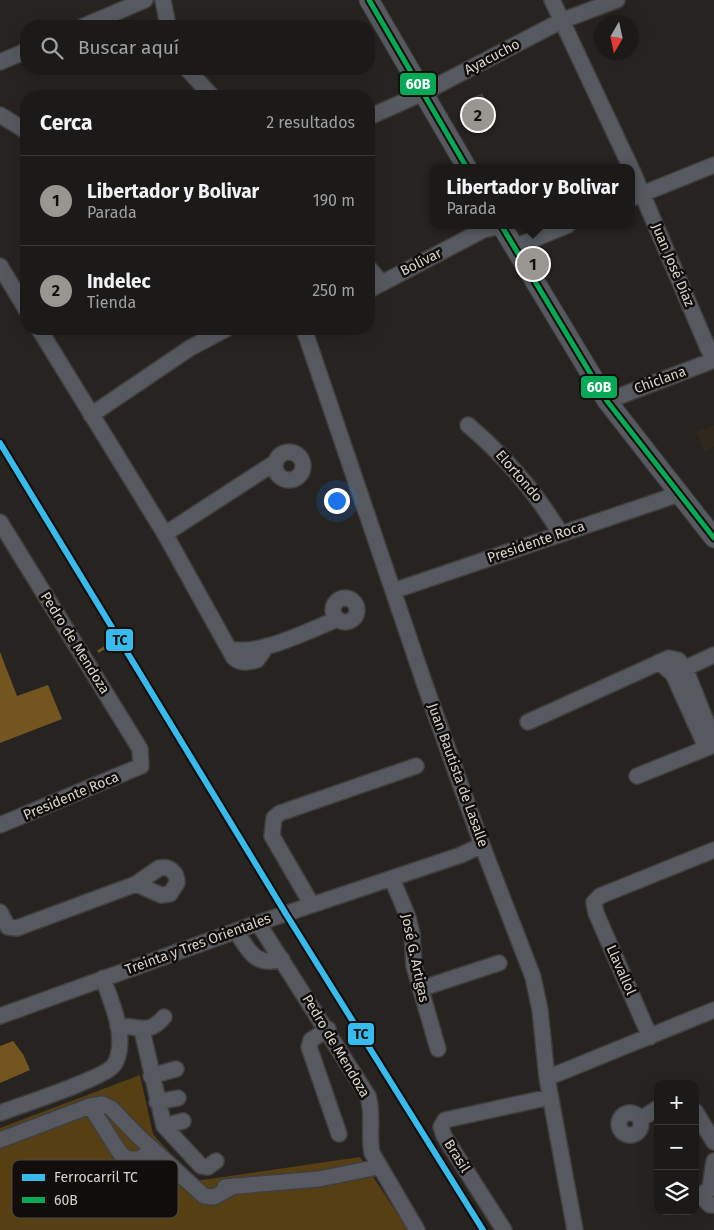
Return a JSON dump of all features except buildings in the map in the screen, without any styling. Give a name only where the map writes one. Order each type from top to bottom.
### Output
[{"type":"main road","points":[[369,0],[465,164]]},
{"type":"main road","points":[[503,229],[607,401],[714,538]]},
{"type":"street","points":[[98,20],[145,0]]},
{"type":"street","points":[[163,0],[167,20]]},
{"type":"street","name":"Juan José Díaz","points":[[552,0],[629,164]]},
{"type":"street","name":"Ayacucho","points":[[375,114],[423,93],[561,21],[617,0]]},
{"type":"street","points":[[0,62],[20,54]]},
{"type":"street","points":[[193,75],[206,90]]},
{"type":"street","points":[[1,117],[20,128]]},
{"type":"street","points":[[637,196],[714,165]]},
{"type":"street","name":"Juan José Díaz","points":[[637,196],[713,360]]},
{"type":"street","name":"Bolívar","points":[[375,286],[487,229]]},
{"type":"street","points":[[515,248],[559,229]]},
{"type":"street","points":[[0,266],[20,286]]},
{"type":"street","points":[[43,335],[165,534],[238,661],[246,663],[257,660],[267,646],[338,619]]},
{"type":"street","points":[[190,348],[198,335]]},
{"type":"street","points":[[92,415],[190,348],[215,335]]},
{"type":"street","name":"Juan Bautista de Lasalle","points":[[308,335],[393,591],[482,845],[532,977],[540,1010],[550,1097],[575,1230]]},
{"type":"street","name":"Chiclana","points":[[607,401],[713,360]]},
{"type":"street","name":"Elortondo","points":[[468,424],[520,474],[543,503],[561,534]]},
{"type":"street","points":[[165,534],[276,462]]},
{"type":"street","name":"Presidente Roca","points":[[393,591],[679,494]]},
{"type":"street","name":"Pedro de Mendoza","points":[[0,522],[140,749],[141,766]]},
{"type":"street","points":[[679,671],[714,654]]},
{"type":"street","points":[[528,722],[658,662],[670,658],[678,660],[679,671],[711,745],[638,776]]},
{"type":"street","name":"Presidente Roca","points":[[0,826],[141,766]]},
{"type":"street","points":[[312,905],[272,836],[274,818],[280,813],[416,766]]},
{"type":"street","name":"Treinta y Tres Orientales","points":[[0,1016],[258,923],[461,855],[482,845]]},
{"type":"street","name":"Llavallol","points":[[650,1037],[596,913],[594,902],[600,896],[714,850]]},
{"type":"street","name":"José G. Artigas","points":[[392,879],[412,934],[414,966],[438,1049]]},
{"type":"street","points":[[0,912],[8,927],[17,928],[136,884]]},
{"type":"street","name":"José G. Artigas","points":[[375,884],[388,894],[400,897]]},
{"type":"street","name":"Pedro de Mendoza","points":[[258,923],[328,1029],[368,1096],[371,1105],[369,1140],[378,1167],[417,1230]]},
{"type":"street","points":[[236,931],[248,950],[261,960],[271,963],[282,960]]},
{"type":"street","points":[[420,989],[499,963]]},
{"type":"street","points":[[0,1113],[94,1076],[113,1066],[118,1057],[120,1044],[118,1027],[103,978]]},
{"type":"street","points":[[547,1078],[714,1010]]},
{"type":"street","points":[[118,1027],[129,1025],[142,1030],[154,1026],[164,1017]]},
{"type":"street","points":[[328,1029],[311,1040],[309,1047],[339,1134]]},
{"type":"street","points":[[142,1030],[151,1076],[164,1126],[201,1166],[208,1167],[216,1161]]},
{"type":"street","points":[[151,1076],[176,1069]]},
{"type":"street","name":"Brasil","points":[[504,1230],[444,1136],[442,1127],[445,1120],[550,1097]]},
{"type":"street","points":[[157,1102],[178,1098]]},
{"type":"street","points":[[0,1140],[90,1106],[102,1104],[111,1108],[165,1160]]},
{"type":"street","points":[[90,1106],[120,1153],[127,1159],[140,1159],[153,1149]]},
{"type":"street","points":[[641,1119],[654,1111]]},
{"type":"street","points":[[699,1115],[714,1142]]},
{"type":"street","points":[[164,1126],[183,1121]]},
{"type":"street","points":[[714,1161],[712,1188],[705,1192],[705,1200],[710,1205],[714,1205]]},
{"type":"street","points":[[178,1172],[204,1196],[214,1197],[234,1186],[319,1179],[378,1167]]},
{"type":"shaded area","points":[[714,425],[714,447],[704,451],[696,432]]},
{"type":"shaded area","points":[[0,652],[17,696],[48,685],[62,719],[0,743]]},
{"type":"shaded area","points":[[13,1041],[23,1054],[30,1070],[0,1083],[0,1046]]},
{"type":"shaded area","points":[[140,1075],[153,1134],[176,1160],[12,1160],[12,1218],[178,1218],[178,1162],[195,1181],[360,1157],[408,1230],[0,1230],[0,1128]]},
{"type":"waterway","points":[[99,651],[130,633]]},
{"type":"rail line","name":"TC","points":[[0,443],[286,914],[483,1230]]},
{"type":"transit line","name":"60B","points":[[369,0],[465,164]]},
{"type":"transit line","name":"60B","points":[[503,229],[607,401],[714,538]]},
{"type":"place","name":"Indelec","points":[[478,115]]},
{"type":"place","name":"Libertador y Bolivar","points":[[533,264]]}]
